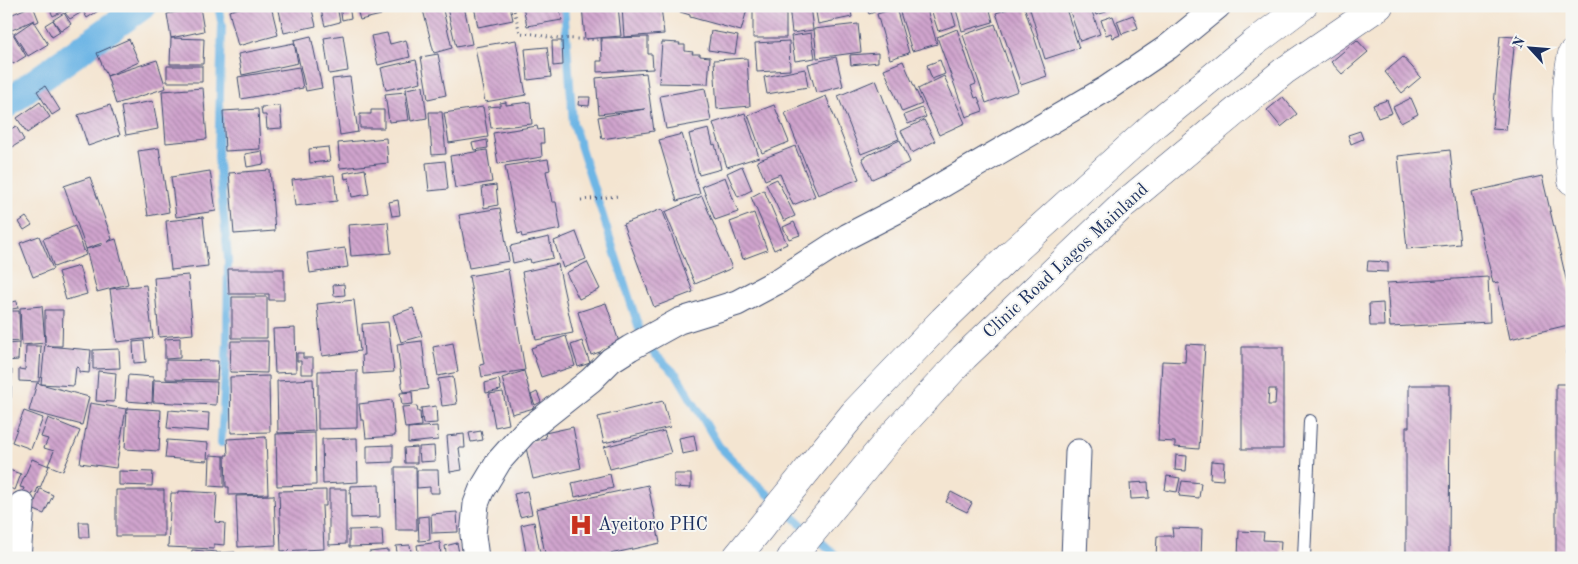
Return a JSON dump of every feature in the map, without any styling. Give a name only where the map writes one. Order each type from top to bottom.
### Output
[{"type":"main road","points":[[736,558],[854,413],[943,320],[1154,125],[1254,43],[1303,6]]},
{"type":"main road","name":"Clinic Road Lagos Mainland","points":[[791,558],[890,438],[964,358],[1124,204],[1284,71],[1379,6]]},
{"type":"main road","points":[[1572,54],[1566,78],[1566,126],[1572,181]]},
{"type":"street","points":[[476,558],[473,535],[476,504],[481,491],[499,461],[524,433],[591,380],[611,360],[679,322],[737,303],[780,280],[848,236],[906,206],[1106,89],[1168,47],[1218,6]]},
{"type":"street","points":[[1074,558],[1078,452]]},
{"type":"street","points":[[18,558],[22,504]]},
{"type":"lane","points":[[1304,558],[1310,421]]},
{"type":"path","points":[[513,6],[520,33],[552,38],[604,40]]},
{"type":"path","points":[[581,200],[619,196]]},
{"type":"building","points":[[33,6],[39,21],[35,23],[34,20],[12,30],[6,17]]},
{"type":"building","points":[[48,6],[63,6],[65,10],[53,16]]},
{"type":"building","points":[[80,6],[101,6],[97,9],[98,11],[87,18]]},
{"type":"building","points":[[246,6],[271,6],[278,35],[238,46],[229,11]]},
{"type":"building","points":[[278,6],[311,6],[316,26],[284,33]]},
{"type":"building","points":[[320,6],[337,6],[340,22],[325,26]]},
{"type":"building","points":[[340,6],[349,6],[351,18],[342,20]]},
{"type":"building","points":[[356,6],[379,6],[381,15],[360,20]]},
{"type":"building","points":[[442,6],[452,48],[434,53],[423,10]]},
{"type":"building","points":[[464,6],[472,44],[456,47],[447,8]]},
{"type":"building","points":[[474,6],[510,6],[513,20],[478,27]]},
{"type":"building","points":[[523,6],[559,6],[562,20],[527,26]]},
{"type":"building","points":[[582,6],[618,6],[621,36],[585,39]]},
{"type":"building","points":[[661,6],[664,34],[624,37],[622,7]]},
{"type":"building","points":[[678,6],[748,6],[741,31],[690,17],[690,15],[677,11]]},
{"type":"building","points":[[753,6],[786,6],[786,38],[753,38]]},
{"type":"building","points":[[789,6],[810,6],[813,30],[792,33]]},
{"type":"building","points":[[815,6],[850,6],[852,17],[818,24]]},
{"type":"building","points":[[866,6],[885,6],[886,8],[869,14]]},
{"type":"building","points":[[898,6],[926,6],[937,44],[912,51]]},
{"type":"building","points":[[930,6],[950,6],[956,25],[938,31]]},
{"type":"building","points":[[955,6],[989,6],[993,22],[962,31]]},
{"type":"building","points":[[1016,6],[1024,6],[1047,76],[1021,85],[996,13]]},
{"type":"building","points":[[1029,6],[1065,6],[1079,48],[1045,59]]},
{"type":"building","points":[[1068,6],[1090,6],[1100,34],[1080,41]]},
{"type":"building","points":[[1104,6],[1106,12],[1096,15],[1093,7]]},
{"type":"building","points":[[78,7],[82,12],[70,19],[65,13]]},
{"type":"building","points":[[200,7],[204,31],[171,38],[167,14]]},
{"type":"building","points":[[896,8],[909,53],[890,59],[877,14]]},
{"type":"building","points":[[64,13],[71,24],[61,31],[53,20]]},
{"type":"building","points":[[1133,15],[1138,28],[1122,34],[1117,21]]},
{"type":"building","points":[[1113,16],[1120,35],[1113,38],[1111,33],[1106,35],[1101,20]]},
{"type":"building","points":[[53,20],[60,32],[52,37],[45,25]]},
{"type":"building","points":[[33,21],[48,44],[28,56],[14,34]]},
{"type":"building","points":[[6,22],[26,56],[13,64],[6,52]]},
{"type":"building","points":[[858,24],[861,52],[817,58],[814,29]]},
{"type":"building","points":[[995,24],[1018,91],[986,103],[963,35]]},
{"type":"building","points":[[957,29],[976,84],[971,86],[975,98],[978,97],[983,111],[966,117],[937,37]]},
{"type":"building","points":[[711,31],[738,36],[735,54],[708,50]]},
{"type":"building","points":[[387,33],[390,44],[406,40],[410,57],[378,65],[371,36]]},
{"type":"building","points":[[811,33],[815,58],[795,61],[791,36]]},
{"type":"building","points":[[343,35],[348,71],[329,74],[324,38]]},
{"type":"building","points":[[311,36],[322,88],[306,91],[294,40]]},
{"type":"building","points":[[1500,36],[1515,37],[1506,130],[1492,129]]},
{"type":"building","points":[[648,37],[648,54],[652,54],[653,69],[597,72],[597,61],[602,61],[601,38]]},
{"type":"building","points":[[171,38],[204,39],[203,64],[170,64]]},
{"type":"building","points":[[129,39],[139,62],[107,76],[97,53]]},
{"type":"building","points":[[516,40],[526,95],[485,102],[475,47]]},
{"type":"building","points":[[1357,40],[1368,52],[1342,74],[1331,62]]},
{"type":"building","points":[[552,41],[562,41],[563,65],[553,66]]},
{"type":"building","points":[[789,41],[790,70],[757,72],[755,43]]},
{"type":"building","points":[[662,42],[680,43],[679,45],[685,45],[685,51],[710,57],[708,84],[659,83]]},
{"type":"building","points":[[294,43],[298,63],[242,75],[238,54]]},
{"type":"building","points":[[547,47],[551,77],[528,80],[525,49]]},
{"type":"building","points":[[878,53],[878,62],[851,65],[850,55]]},
{"type":"building","points":[[438,54],[446,95],[428,99],[421,57]]},
{"type":"building","points":[[836,57],[843,86],[816,93],[808,64]]},
{"type":"building","points":[[1403,57],[1421,77],[1402,93],[1385,72]]},
{"type":"building","points":[[747,58],[750,106],[717,109],[714,60]]},
{"type":"building","points":[[6,59],[11,68],[6,70]]},
{"type":"building","points":[[157,60],[166,88],[116,104],[107,76]]},
{"type":"building","points":[[416,60],[421,82],[386,90],[381,68]]},
{"type":"building","points":[[940,60],[945,74],[932,79],[927,65]]},
{"type":"building","points":[[903,61],[922,104],[902,112],[884,69]]},
{"type":"building","points":[[167,66],[202,66],[202,82],[167,82]]},
{"type":"building","points":[[299,67],[303,88],[241,99],[238,77]]},
{"type":"building","points":[[805,69],[808,87],[767,94],[764,77]]},
{"type":"building","points":[[646,73],[654,131],[602,139],[598,117],[645,109],[599,114],[596,78]]},
{"type":"building","points":[[944,76],[965,123],[939,135],[918,89]]},
{"type":"building","points":[[350,77],[358,132],[340,135],[332,79]]},
{"type":"building","points":[[876,80],[899,139],[861,154],[838,96]]},
{"type":"building","points":[[45,86],[60,110],[52,115],[37,91]]},
{"type":"building","points":[[423,86],[427,118],[411,121],[406,89]]},
{"type":"building","points":[[203,88],[207,139],[166,143],[162,91]]},
{"type":"building","points":[[705,88],[711,121],[666,129],[660,96]]},
{"type":"building","points":[[405,92],[409,120],[389,122],[385,94]]},
{"type":"building","points":[[826,96],[859,179],[818,195],[785,113]]},
{"type":"building","points":[[579,97],[590,97],[589,106],[578,105]]},
{"type":"building","points":[[1283,97],[1297,114],[1281,127],[1267,110]]},
{"type":"building","points":[[1411,98],[1418,114],[1401,123],[1393,107]]},
{"type":"building","points":[[1387,100],[1392,113],[1378,118],[1373,105]]},
{"type":"building","points":[[153,101],[158,129],[126,135],[121,107]]},
{"type":"building","points":[[40,102],[50,117],[27,133],[17,118]]},
{"type":"building","points":[[506,102],[506,105],[530,102],[532,124],[491,128],[488,107],[500,106],[500,103]]},
{"type":"building","points":[[110,105],[120,135],[88,146],[78,115]]},
{"type":"building","points":[[774,105],[789,142],[762,153],[748,115]]},
{"type":"building","points":[[280,106],[282,128],[267,129],[266,115],[262,115],[261,107]]},
{"type":"building","points":[[483,107],[488,137],[449,143],[444,113]]},
{"type":"building","points":[[922,108],[926,117],[908,124],[904,115]]},
{"type":"building","points":[[258,109],[260,149],[225,151],[223,111]]},
{"type":"building","points":[[371,110],[384,110],[384,128],[360,128],[360,114],[371,114]]},
{"type":"building","points":[[429,112],[442,112],[446,154],[432,155]]},
{"type":"building","points":[[745,113],[759,157],[727,167],[713,123]]},
{"type":"building","points":[[924,120],[935,141],[912,153],[901,131]]},
{"type":"building","points":[[16,126],[24,140],[6,151],[6,130]]},
{"type":"building","points":[[537,126],[538,130],[543,129],[542,157],[498,164],[493,133]]},
{"type":"building","points":[[709,129],[721,169],[699,175],[689,134]]},
{"type":"building","points":[[1360,131],[1363,139],[1351,144],[1348,135]]},
{"type":"building","points":[[682,134],[700,194],[677,201],[659,140]]},
{"type":"building","points":[[386,138],[388,163],[340,168],[338,143]]},
{"type":"building","points":[[487,140],[488,148],[474,150],[472,143]]},
{"type":"building","points":[[900,140],[910,162],[872,179],[862,158]]},
{"type":"building","points":[[795,146],[815,196],[793,205],[780,174],[765,180],[757,161]]},
{"type":"building","points":[[328,147],[330,161],[310,163],[309,149]]},
{"type":"building","points":[[159,148],[169,212],[148,216],[138,151]]},
{"type":"building","points":[[487,150],[492,182],[455,188],[450,156]]},
{"type":"building","points":[[1450,150],[1460,244],[1407,249],[1398,156]]},
{"type":"building","points":[[262,151],[264,164],[247,167],[245,154]]},
{"type":"building","points":[[548,159],[550,170],[546,171],[552,202],[556,202],[561,229],[522,237],[521,233],[518,234],[505,166]]},
{"type":"building","points":[[445,161],[448,189],[429,191],[426,163]]},
{"type":"building","points":[[742,166],[752,190],[738,197],[727,173]]},
{"type":"building","points":[[365,169],[369,194],[352,197],[349,178],[345,179],[344,173]]},
{"type":"building","points":[[270,170],[275,231],[234,234],[229,173]]},
{"type":"building","points":[[210,171],[216,211],[176,217],[171,177]]},
{"type":"building","points":[[334,175],[337,201],[295,206],[292,180]]},
{"type":"building","points":[[1542,176],[1572,304],[1572,324],[1510,339],[1498,282],[1493,283],[1472,192]]},
{"type":"building","points":[[90,177],[112,239],[107,242],[116,239],[128,284],[97,292],[86,249],[64,186]],"holes":[[[102,243],[102,245],[86,249]]]},
{"type":"building","points":[[725,177],[738,212],[715,220],[702,186]]},
{"type":"building","points":[[777,179],[795,216],[784,221],[766,184]]},
{"type":"building","points":[[496,185],[498,205],[484,208],[482,187]]},
{"type":"building","points":[[764,190],[787,244],[774,250],[751,197]]},
{"type":"building","points":[[702,196],[732,268],[695,284],[665,212]]},
{"type":"building","points":[[398,200],[400,215],[392,216],[389,202]]},
{"type":"building","points":[[500,208],[509,261],[469,268],[459,215]]},
{"type":"building","points":[[662,209],[693,292],[654,307],[623,224]]},
{"type":"building","points":[[754,213],[767,250],[743,259],[730,222]]},
{"type":"building","points":[[26,217],[32,225],[24,230],[19,222]]},
{"type":"building","points":[[203,217],[208,266],[171,270],[166,221]]},
{"type":"building","points":[[388,222],[391,253],[351,256],[348,225]]},
{"type":"building","points":[[794,222],[800,235],[789,239],[783,227]]},
{"type":"building","points":[[75,226],[86,255],[54,267],[43,239]]},
{"type":"building","points":[[576,232],[586,259],[563,268],[554,241]]},
{"type":"building","points":[[39,236],[53,269],[33,277],[20,243]]},
{"type":"building","points":[[549,237],[553,258],[531,263],[530,259],[513,263],[510,246]]},
{"type":"building","points":[[345,248],[348,267],[310,273],[307,253]]},
{"type":"building","points":[[1368,261],[1388,262],[1388,272],[1367,271]]},
{"type":"building","points":[[587,262],[600,289],[579,299],[566,273]]},
{"type":"building","points":[[558,264],[573,333],[536,340],[522,272]]},
{"type":"building","points":[[79,266],[87,294],[66,300],[58,272]]},
{"type":"building","points":[[228,269],[284,269],[284,300],[269,300],[269,294],[229,294]]},
{"type":"building","points":[[508,269],[525,370],[482,377],[480,365],[484,364],[469,276]]},
{"type":"building","points":[[188,275],[193,334],[159,337],[154,278]]},
{"type":"building","points":[[1488,277],[1490,322],[1390,327],[1387,283]]},
{"type":"building","points":[[344,284],[345,295],[334,296],[333,285]]},
{"type":"building","points":[[146,285],[153,338],[117,342],[110,289]]},
{"type":"building","points":[[232,297],[267,297],[267,338],[232,338]]},
{"type":"building","points":[[354,300],[360,351],[322,356],[317,304]]},
{"type":"building","points":[[17,301],[18,308],[6,310],[6,303]]},
{"type":"building","points":[[606,303],[620,345],[591,355],[578,312]]},
{"type":"building","points":[[1383,303],[1384,326],[1370,326],[1369,304]]},
{"type":"building","points":[[42,306],[45,342],[45,310],[63,310],[62,346],[47,346],[91,350],[89,373],[79,372],[79,368],[76,367],[74,386],[41,384],[45,343],[22,345],[20,308]]},
{"type":"building","points":[[413,308],[422,336],[401,342],[393,315]]},
{"type":"building","points":[[6,311],[19,311],[20,341],[6,342]]},
{"type":"building","points":[[388,322],[394,372],[363,374],[362,324]]},
{"type":"building","points":[[295,328],[296,372],[275,373],[273,329]]},
{"type":"building","points":[[1569,330],[1572,330],[1572,354],[1567,354]]},
{"type":"building","points":[[566,336],[575,366],[541,377],[531,348]]},
{"type":"building","points":[[180,338],[180,358],[165,359],[165,339]]},
{"type":"building","points":[[144,341],[146,362],[134,363],[133,342]]},
{"type":"building","points":[[231,341],[268,341],[267,373],[230,372]]},
{"type":"building","points":[[422,341],[428,389],[403,392],[397,344]]},
{"type":"building","points":[[582,341],[590,363],[578,367],[571,345]]},
{"type":"building","points":[[19,343],[18,360],[6,361],[6,344]]},
{"type":"building","points":[[453,343],[458,372],[438,376],[433,347]]},
{"type":"building","points":[[1186,344],[1205,345],[1199,449],[1175,447],[1175,442],[1158,441],[1162,361],[1185,362]]},
{"type":"building","points":[[26,346],[41,346],[39,382],[19,381],[19,369],[25,370]]},
{"type":"building","points":[[1242,347],[1283,347],[1283,449],[1242,449]],"holes":[[[1269,389],[1276,389],[1275,405],[1268,405]]]},
{"type":"building","points":[[119,349],[120,368],[93,369],[93,350]]},
{"type":"building","points":[[297,353],[303,353],[303,358],[313,358],[313,374],[301,374],[301,361],[297,361]]},
{"type":"building","points":[[166,360],[218,361],[217,380],[166,379]]},
{"type":"building","points":[[6,370],[12,370],[11,398],[6,398]]},
{"type":"building","points":[[357,370],[357,428],[318,429],[318,371]]},
{"type":"building","points":[[98,371],[116,373],[114,402],[96,401]]},
{"type":"building","points":[[524,371],[534,408],[512,414],[502,378]]},
{"type":"building","points":[[128,375],[153,377],[152,403],[126,401]]},
{"type":"building","points":[[269,376],[270,432],[231,433],[230,377]]},
{"type":"building","points":[[453,377],[457,404],[442,406],[438,379]]},
{"type":"building","points":[[313,379],[315,431],[278,433],[277,381]]},
{"type":"building","points":[[499,379],[501,390],[486,393],[485,383]]},
{"type":"building","points":[[154,380],[217,382],[216,405],[153,402]]},
{"type":"building","points":[[37,383],[89,397],[82,425],[29,411]]},
{"type":"building","points":[[1556,384],[1572,384],[1572,558],[1556,558]]},
{"type":"building","points":[[1409,385],[1450,385],[1449,558],[1406,558],[1406,427],[1409,427]]},
{"type":"building","points":[[412,392],[413,404],[402,405],[400,393]]},
{"type":"building","points":[[503,392],[509,424],[495,427],[489,394]]},
{"type":"building","points":[[537,392],[541,402],[535,405],[531,395]]},
{"type":"building","points":[[392,400],[395,436],[366,438],[364,420],[361,420],[359,404]]},
{"type":"building","points":[[663,401],[670,427],[604,443],[598,417]]},
{"type":"building","points":[[90,403],[126,409],[116,468],[80,463]]},
{"type":"building","points":[[417,406],[418,412],[420,412],[421,426],[405,428],[402,407]]},
{"type":"building","points":[[436,406],[437,423],[423,424],[421,408]]},
{"type":"building","points":[[127,408],[161,410],[159,451],[125,449]]},
{"type":"building","points":[[169,410],[209,413],[208,431],[167,428]]},
{"type":"building","points":[[24,411],[43,418],[31,449],[12,442]]},
{"type":"building","points":[[48,418],[80,431],[63,471],[48,465],[54,451],[44,448],[48,439],[41,437]]},
{"type":"building","points":[[437,426],[438,440],[408,443],[408,428]]},
{"type":"building","points":[[573,427],[581,468],[533,479],[525,443],[546,438],[545,433]]},
{"type":"building","points":[[481,431],[483,440],[471,442],[469,433]]},
{"type":"building","points":[[664,431],[671,453],[610,469],[604,447]]},
{"type":"building","points":[[315,433],[316,485],[277,486],[276,434]]},
{"type":"building","points":[[464,434],[465,448],[459,448],[462,470],[450,472],[447,436]]},
{"type":"building","points":[[694,435],[697,451],[682,454],[679,438]]},
{"type":"building","points":[[266,437],[268,494],[229,495],[229,487],[226,487],[225,455],[228,455],[227,439]]},
{"type":"building","points":[[357,438],[358,482],[323,484],[322,439]]},
{"type":"building","points":[[167,440],[208,443],[207,461],[165,458]]},
{"type":"building","points":[[393,445],[393,462],[367,463],[367,446]]},
{"type":"building","points":[[434,446],[435,461],[420,462],[419,447]]},
{"type":"building","points":[[417,447],[417,463],[405,463],[404,448]]},
{"type":"building","points":[[210,455],[224,456],[224,487],[209,486]]},
{"type":"building","points":[[1176,455],[1187,456],[1186,471],[1175,470]]},
{"type":"building","points":[[32,459],[49,466],[40,488],[38,487],[36,493],[32,492],[29,499],[21,496],[24,488],[20,487]]},
{"type":"building","points":[[1211,461],[1224,462],[1223,480],[1210,479]]},
{"type":"building","points":[[395,467],[416,467],[417,530],[396,530]]},
{"type":"building","points":[[6,469],[21,474],[15,490],[6,487]]},
{"type":"building","points":[[417,470],[438,470],[439,493],[430,493],[430,487],[417,488]]},
{"type":"building","points":[[119,471],[153,472],[152,486],[119,485]]},
{"type":"building","points":[[610,474],[613,488],[575,497],[572,483]]},
{"type":"building","points":[[674,474],[691,474],[691,488],[674,487]]},
{"type":"building","points":[[1167,476],[1180,478],[1177,492],[1165,490]]},
{"type":"building","points":[[1182,481],[1201,483],[1199,498],[1179,496]]},
{"type":"building","points":[[1148,482],[1149,498],[1131,499],[1130,483]]},
{"type":"building","points":[[379,485],[380,517],[351,518],[350,486]]},
{"type":"building","points":[[648,485],[660,543],[592,558],[546,558],[536,509]]},
{"type":"building","points":[[40,489],[53,495],[44,514],[32,509]]},
{"type":"building","points":[[329,489],[346,489],[346,544],[329,545]]},
{"type":"building","points":[[116,490],[164,490],[164,536],[116,536]]},
{"type":"building","points":[[326,490],[326,506],[322,506],[324,549],[281,551],[279,491]]},
{"type":"building","points":[[178,491],[217,493],[215,522],[225,523],[224,545],[214,544],[214,549],[168,547],[171,493],[178,493]]},
{"type":"building","points":[[527,491],[532,514],[520,517],[514,494]]},
{"type":"building","points":[[951,492],[972,503],[967,512],[946,502]]},
{"type":"building","points":[[6,493],[16,496],[12,507],[6,505]]},
{"type":"building","points":[[274,495],[276,545],[238,547],[236,496]]},
{"type":"building","points":[[457,512],[458,532],[432,533],[431,514]]},
{"type":"building","points":[[429,516],[430,540],[419,541],[418,517]]},
{"type":"building","points":[[79,522],[88,522],[89,537],[80,537]]},
{"type":"building","points":[[534,522],[541,558],[527,558],[521,525]]},
{"type":"building","points":[[1172,528],[1202,529],[1201,558],[1190,558],[1190,554],[1183,554],[1184,558],[1156,558],[1157,536],[1173,536]]},
{"type":"building","points":[[382,529],[383,546],[349,547],[349,530]]},
{"type":"building","points":[[1239,531],[1264,532],[1263,540],[1281,541],[1280,558],[1238,558]]},
{"type":"building","points":[[440,542],[441,558],[419,558],[417,545]]},
{"type":"building","points":[[457,543],[460,558],[447,558],[445,546]]},
{"type":"building","points":[[410,545],[412,558],[398,558],[396,546]]},
{"type":"building","points":[[192,550],[217,552],[216,558],[191,558]]},
{"type":"building","points":[[388,550],[388,558],[370,558],[369,552]]},
{"type":"building","points":[[235,552],[236,558],[217,558],[217,553]]},
{"type":"waterway","points":[[6,105],[142,6]]},
{"type":"waterway","points":[[218,6],[222,26],[218,157],[228,258],[227,342],[221,443]]},
{"type":"waterway","points":[[564,6],[573,123],[644,344],[677,375],[719,446],[750,478],[839,558]]},
{"type":"place","name":"Ayeitoro PHC","points":[[581,525]]}]
